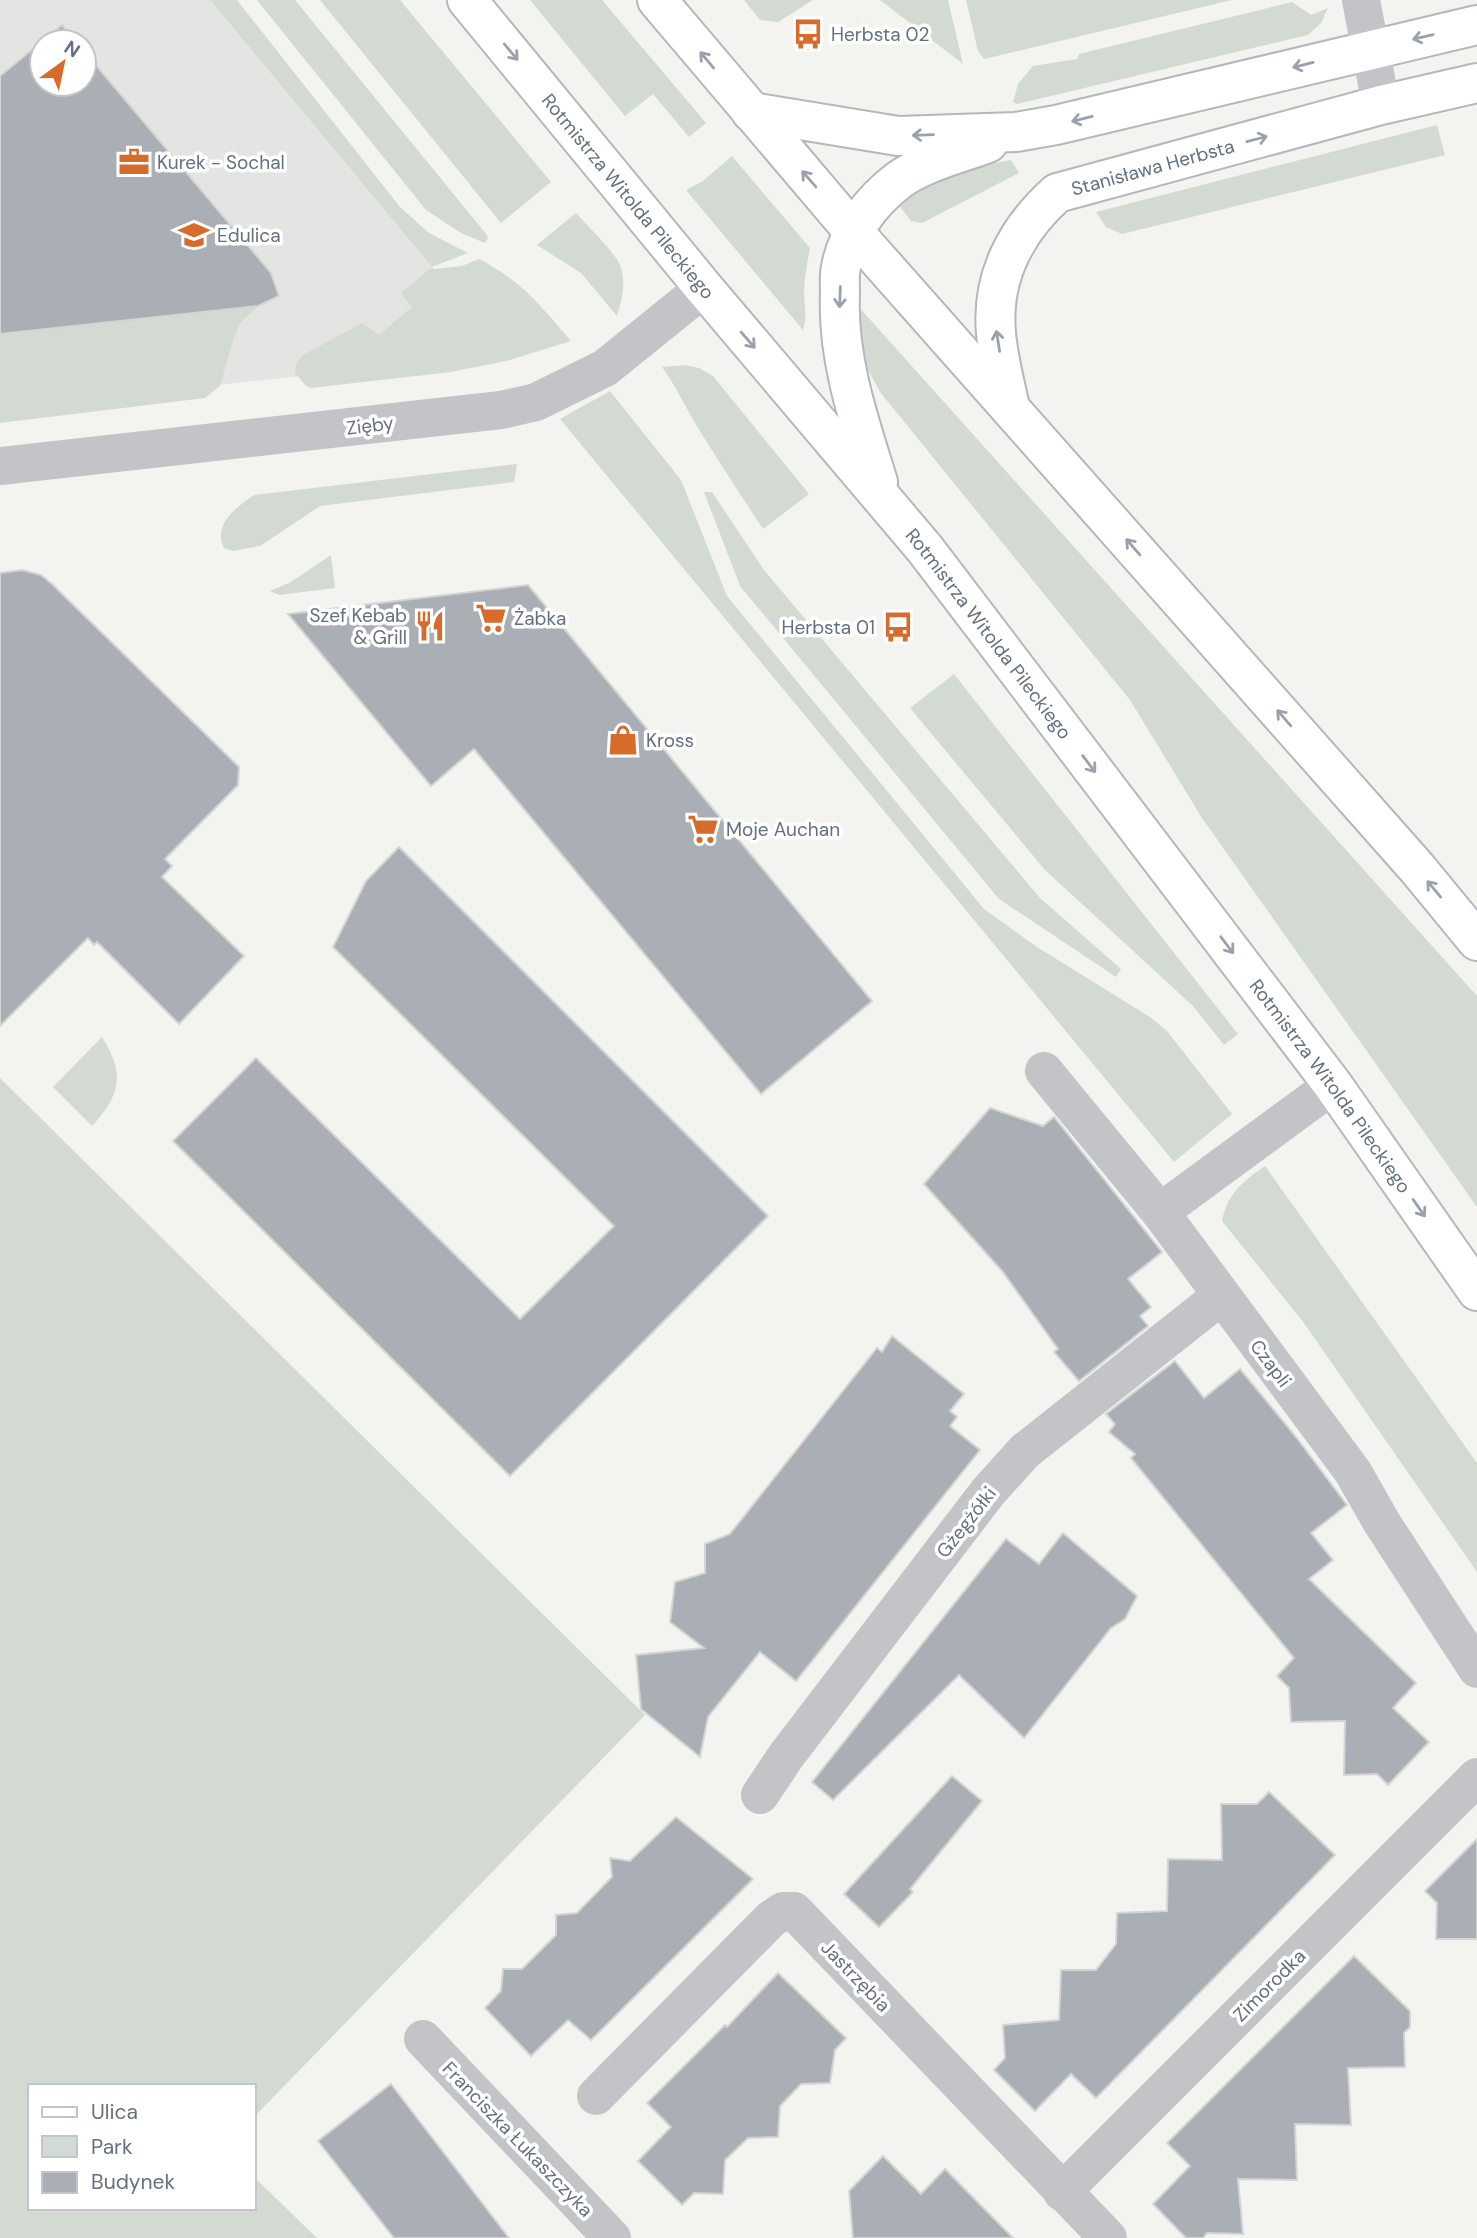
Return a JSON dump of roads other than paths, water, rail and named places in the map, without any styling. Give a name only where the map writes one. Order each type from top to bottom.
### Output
[{"type":"main road","name":"Rotmistrza Witolda Pileckiego","points":[[467,0],[941,570],[1334,1085],[1477,1291]]},
{"type":"main road","points":[[657,0],[853,231],[1417,868],[1477,941]]},
{"type":"main road","points":[[751,112],[898,136],[1016,132],[1056,125],[1477,25]]},
{"type":"main road","name":"Stanisława Herbsta","points":[[1010,408],[996,334],[999,284],[1006,260],[1019,235],[1036,212],[1057,193],[1381,105],[1477,83]]},
{"type":"main road","points":[[882,497],[847,372],[841,338],[841,268],[853,231],[873,204],[900,179],[1016,132]]},
{"type":"street","points":[[1361,0],[1381,105]]},
{"type":"street","name":"Zięby","points":[[0,466],[501,410],[536,402],[605,369],[704,288]]},
{"type":"street","name":"Czapli","points":[[1044,1071],[1160,1212],[1353,1472],[1382,1523],[1477,1669]]},
{"type":"street","points":[[1160,1212],[1334,1085]]},
{"type":"street","name":"Gżegżółki","points":[[760,1795],[786,1756],[988,1492],[1016,1461],[1036,1442],[1221,1296]]},
{"type":"street","name":"Zimorodka","points":[[1062,2192],[1477,1777]]},
{"type":"street","name":"Jastrzębia","points":[[597,2096],[771,1919],[783,1911],[794,1911],[1108,2238]]},
{"type":"street","name":"Franciszka Łukaszczyka","points":[[423,2039],[612,2238]]},
{"type":"place","name":"Herbsta 02","points":[[808,34]]},
{"type":"place","name":"Kurek - Sochal","points":[[134,162]]},
{"type":"place","name":"Edulica","points":[[194,235]]},
{"type":"place","name":"Żabka","points":[[491,618]]},
{"type":"place","name":"Szef Kebab & Grill","points":[[430,626]]},
{"type":"place","name":"Herbsta 01","points":[[898,627]]},
{"type":"place","name":"Kross","points":[[623,740]]},
{"type":"place","name":"Moje Auchan","points":[[703,829]]}]
